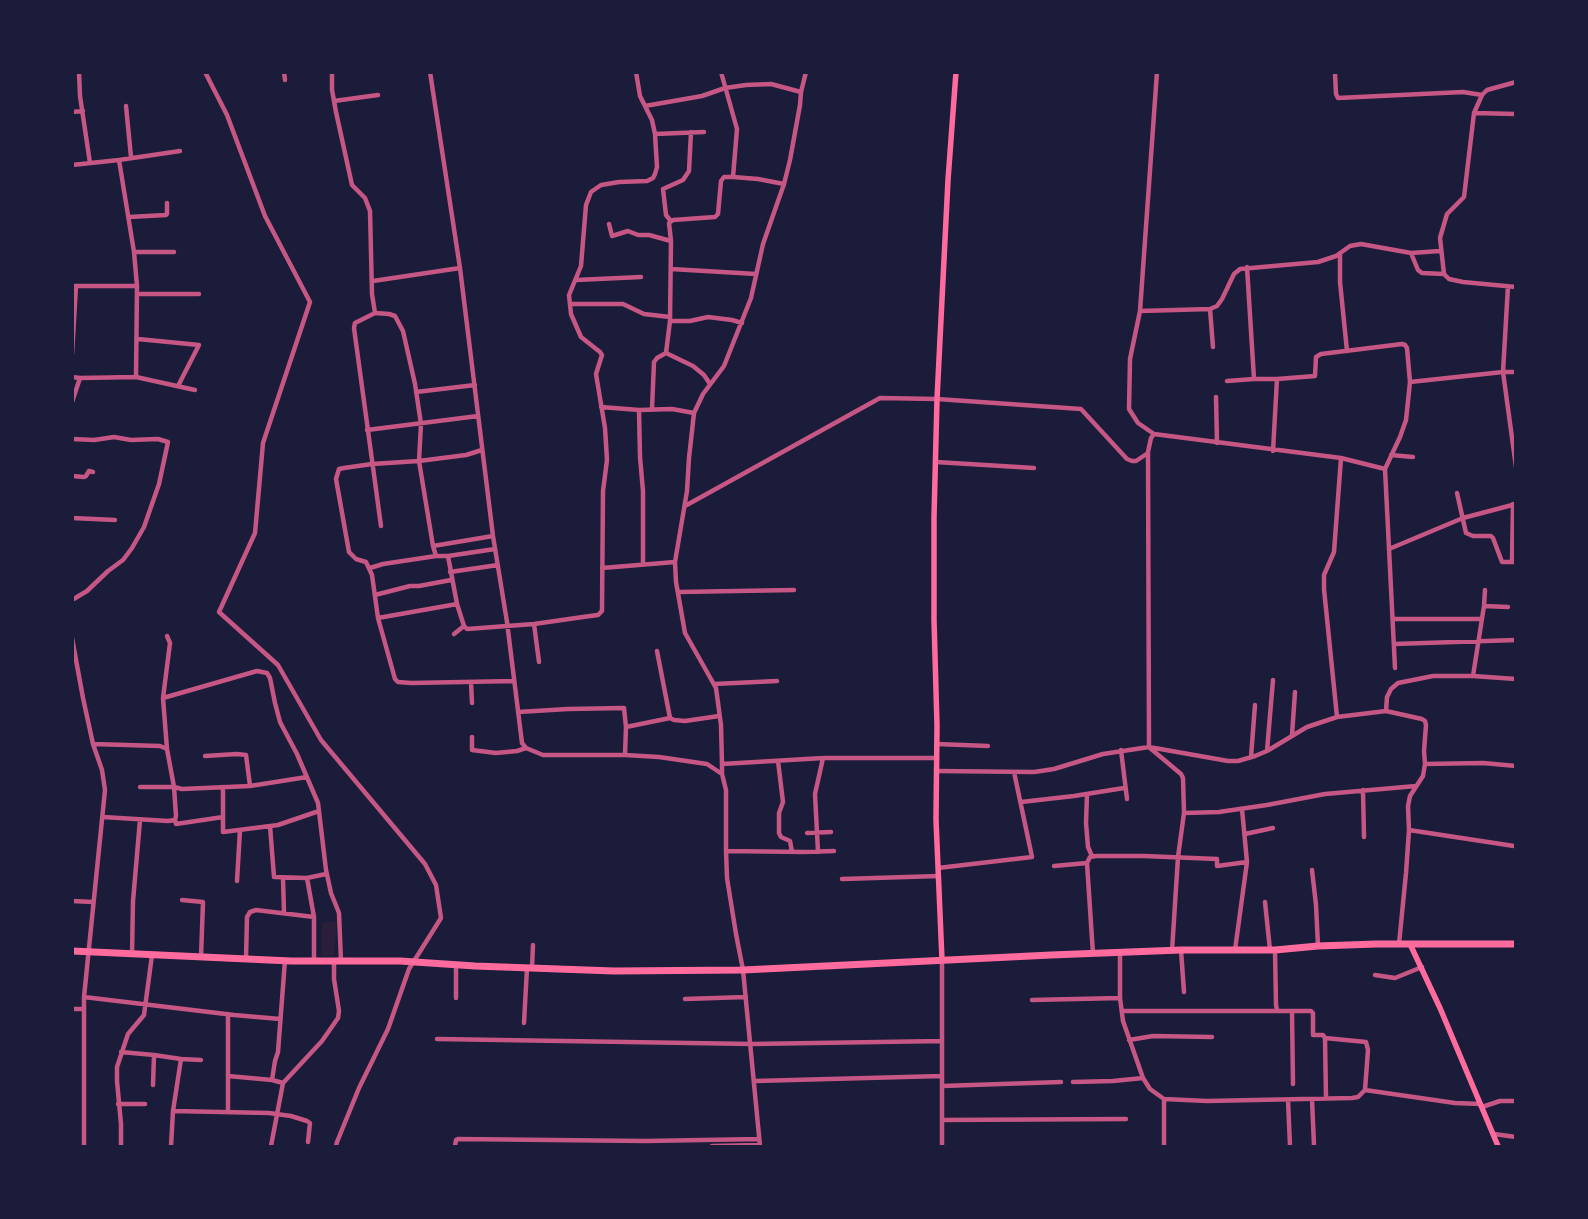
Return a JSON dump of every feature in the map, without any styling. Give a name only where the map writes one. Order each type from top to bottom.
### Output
[{"type":"main road","points":[[942,960],[936,820],[937,744],[934,620],[936,462],[937,399],[948,180],[956,72]]},
{"type":"main road","points":[[72,952],[314,961],[400,961],[614,971],[744,970],[1181,950],[1272,950],[1318,946],[1399,944],[1516,944]]},
{"type":"main road","points":[[1410,944],[1422,966],[1498,1146]]},
{"type":"street","points":[[79,72],[90,162]]},
{"type":"street","points":[[205,72],[227,115],[265,216],[310,302],[263,443],[255,533],[219,612],[278,665],[321,740],[425,864],[436,885],[441,918],[410,969],[388,1029],[359,1088],[336,1146]]},
{"type":"street","points":[[284,72],[285,80]]},
{"type":"street","points":[[332,72],[334,101],[352,185],[365,198],[370,211],[375,312]]},
{"type":"street","points":[[430,72],[460,268],[493,536],[521,737],[526,748],[543,756],[625,755],[684,760],[707,764],[722,774]]},
{"type":"street","points":[[448,556],[457,604],[464,626],[467,629],[534,624],[598,614],[602,611],[603,491],[607,460],[605,428],[596,374],[602,355],[581,337],[571,314],[569,295],[581,266],[586,205],[591,192],[601,185],[647,181],[652,178],[657,167],[655,134],[652,120],[640,96],[636,72]]},
{"type":"street","points":[[722,72],[737,129],[733,177]]},
{"type":"street","points":[[712,1146],[760,1146],[744,970],[732,910],[726,851],[726,790],[722,774],[723,744],[719,716],[714,684],[685,633],[676,582],[676,562],[694,413],[703,394],[724,366],[751,298],[763,244],[784,184],[806,72]]},
{"type":"street","points":[[1157,72],[1140,311],[1130,358],[1128,409],[1138,423],[1154,434],[1273,451],[1341,458],[1385,469]]},
{"type":"street","points":[[1336,73],[1336,94],[1338,98],[1463,92],[1482,95]]},
{"type":"street","points":[[1516,82],[1487,90],[1482,95],[1474,113],[1464,198],[1447,214],[1440,238],[1440,251],[1446,278],[1516,286]]},
{"type":"street","points":[[645,106],[702,96],[725,88],[746,85],[771,84],[801,92]]},
{"type":"street","points":[[334,101],[378,95]]},
{"type":"street","points":[[126,106],[130,157]]},
{"type":"street","points":[[72,112],[83,111]]},
{"type":"street","points":[[1474,113],[1516,114]]},
{"type":"street","points":[[666,353],[670,319],[671,241],[670,220],[666,215],[663,189],[683,180],[689,171],[691,132]]},
{"type":"street","points":[[655,134],[704,132]]},
{"type":"street","points":[[72,165],[180,151]]},
{"type":"street","points":[[119,160],[129,217],[137,286],[138,339],[136,377]]},
{"type":"street","points":[[670,220],[715,218],[718,214],[720,181],[724,177],[758,179],[784,184]]},
{"type":"street","points":[[129,217],[166,215],[168,214],[167,203]]},
{"type":"street","points":[[609,224],[612,236],[628,231],[638,235],[649,234],[671,241]]},
{"type":"street","points":[[1140,311],[1210,309],[1217,306],[1234,274],[1240,269],[1318,262],[1329,259],[1350,246],[1361,244],[1411,253],[1440,251]]},
{"type":"street","points":[[134,252],[174,252]]},
{"type":"street","points":[[1340,253],[1340,282],[1347,351]]},
{"type":"street","points":[[1411,253],[1418,270],[1422,273],[1444,274]]},
{"type":"street","points":[[372,281],[460,268]]},
{"type":"street","points":[[1247,268],[1254,380]]},
{"type":"street","points":[[671,269],[756,274]]},
{"type":"street","points":[[576,280],[641,278]]},
{"type":"street","points":[[72,354],[74,286],[137,286]]},
{"type":"street","points":[[1508,286],[1503,372],[1516,467]]},
{"type":"street","points":[[137,294],[198,294]]},
{"type":"street","points":[[570,304],[623,304],[644,314],[670,319],[690,321],[713,318],[742,323]]},
{"type":"street","points":[[1210,309],[1213,347]]},
{"type":"street","points":[[382,526],[354,328],[355,323],[375,312],[395,316],[404,331],[421,424],[419,461],[436,556]]},
{"type":"street","points":[[138,339],[199,345],[178,386]]},
{"type":"street","points":[[1227,381],[1313,377],[1316,374],[1316,360],[1318,356],[1405,345],[1410,382],[1406,420],[1385,469],[1395,668]]},
{"type":"street","points":[[666,353],[694,366],[710,384]]},
{"type":"street","points":[[649,409],[654,362],[656,358],[666,353]]},
{"type":"street","points":[[1410,382],[1516,372]]},
{"type":"street","points":[[72,377],[136,377],[195,390]]},
{"type":"street","points":[[72,402],[80,378]]},
{"type":"street","points":[[1273,451],[1277,379]]},
{"type":"street","points":[[416,392],[475,385]]},
{"type":"street","points":[[1216,397],[1217,443]]},
{"type":"street","points":[[684,506],[874,400],[888,398],[937,399],[1081,409],[1127,458],[1136,461],[1148,452]]},
{"type":"street","points":[[601,407],[639,410],[685,410],[694,413]]},
{"type":"street","points":[[639,410],[640,457],[644,491],[643,564]]},
{"type":"street","points":[[368,430],[478,416]]},
{"type":"street","points":[[1148,747],[1148,452],[1151,438],[1154,434]]},
{"type":"street","points":[[72,439],[94,440],[114,437],[131,440],[158,439],[168,442],[159,484],[144,527],[132,548],[124,560],[108,571],[88,591],[72,600]]},
{"type":"street","points":[[482,450],[466,455],[339,469],[336,479],[350,552],[356,559],[366,562],[370,568],[378,618],[395,679],[398,682],[514,681]]},
{"type":"street","points":[[1391,455],[1413,457]]},
{"type":"street","points":[[1337,717],[1324,575],[1334,552],[1341,458]]},
{"type":"street","points":[[936,462],[1034,468]]},
{"type":"street","points":[[72,476],[84,477],[89,471],[93,472]]},
{"type":"street","points":[[1389,549],[1462,518],[1514,504],[1514,562],[1502,562],[1491,536],[1474,536],[1466,533],[1462,518],[1457,492]]},
{"type":"street","points":[[72,518],[115,520]]},
{"type":"street","points":[[433,546],[493,536]]},
{"type":"street","points":[[370,568],[383,564],[495,549]]},
{"type":"street","points":[[602,568],[676,562]]},
{"type":"street","points":[[450,572],[498,565]]},
{"type":"street","points":[[375,595],[410,586],[451,580]]},
{"type":"street","points":[[679,592],[794,590]]},
{"type":"street","points":[[1473,676],[1485,590]]},
{"type":"street","points":[[378,618],[457,604]]},
{"type":"street","points":[[1484,606],[1508,607]]},
{"type":"street","points":[[1392,619],[1481,619]]},
{"type":"street","points":[[534,624],[539,662]]},
{"type":"street","points":[[454,634],[464,626]]},
{"type":"street","points":[[167,636],[170,643],[163,698],[174,786],[176,824],[223,817]]},
{"type":"street","points":[[72,638],[82,698],[93,744],[102,770],[104,790],[84,997],[84,1146]]},
{"type":"street","points":[[1394,644],[1516,640]]},
{"type":"street","points":[[657,651],[670,718]]},
{"type":"street","points":[[163,698],[257,671],[267,673],[270,678],[274,703],[280,722],[307,777],[320,811],[326,874],[339,913],[338,961],[334,978],[339,1011],[338,1018],[322,1041],[281,1082],[271,1146]]},
{"type":"street","points":[[1386,711],[1387,697],[1391,689],[1398,683],[1433,676],[1516,679]]},
{"type":"street","points":[[1267,751],[1273,680]]},
{"type":"street","points":[[714,684],[777,681]]},
{"type":"street","points":[[471,682],[472,703]]},
{"type":"street","points":[[1292,734],[1295,692]]},
{"type":"street","points":[[1251,758],[1255,705]]},
{"type":"street","points":[[518,712],[621,707],[625,710],[625,755]]},
{"type":"street","points":[[936,771],[1034,772],[1054,769],[1121,750],[1148,747],[1228,761],[1251,758],[1267,751],[1292,734],[1337,717],[1386,711],[1425,721],[1424,751],[1426,764],[1423,776],[1410,796],[1409,830],[1399,944]]},
{"type":"street","points":[[626,727],[670,718],[685,720],[719,716]]},
{"type":"street","points":[[472,737],[472,750],[496,753],[526,748]]},
{"type":"street","points":[[93,744],[160,746],[168,749]]},
{"type":"street","points":[[937,744],[988,746]]},
{"type":"street","points":[[1148,747],[1181,774],[1183,778],[1184,813],[1178,857],[1172,951]]},
{"type":"street","points":[[1121,750],[1124,788],[1127,799]]},
{"type":"street","points":[[205,756],[246,755],[250,786]]},
{"type":"street","points":[[722,764],[822,758],[936,758]]},
{"type":"street","points":[[818,852],[815,794],[822,758]]},
{"type":"street","points":[[778,761],[783,802],[779,813],[779,833],[790,841],[792,852]]},
{"type":"street","points":[[1426,764],[1483,763],[1516,766]]},
{"type":"street","points":[[938,868],[1032,857],[1014,772]]},
{"type":"street","points":[[140,788],[174,786],[182,789],[250,786],[307,777]]},
{"type":"street","points":[[1184,813],[1219,812],[1325,794],[1416,786]]},
{"type":"street","points":[[223,787],[223,832],[270,826],[320,811]]},
{"type":"street","points":[[1021,802],[1124,788]]},
{"type":"street","points":[[1363,790],[1364,837]]},
{"type":"street","points":[[1087,794],[1086,823],[1088,847],[1092,856]]},
{"type":"street","points":[[1235,950],[1247,862],[1242,809]]},
{"type":"street","points":[[102,817],[175,820]]},
{"type":"street","points":[[132,955],[132,902],[140,820]]},
{"type":"street","points":[[270,826],[274,877],[307,878],[326,874]]},
{"type":"street","points":[[1245,834],[1273,828]]},
{"type":"street","points":[[237,881],[240,830]]},
{"type":"street","points":[[1409,830],[1514,846]]},
{"type":"street","points":[[807,833],[831,832]]},
{"type":"street","points":[[726,851],[834,851]]},
{"type":"street","points":[[1092,856],[1217,859],[1217,866],[1247,862]]},
{"type":"street","points":[[1092,856],[1087,863],[1093,954]]},
{"type":"street","points":[[1054,866],[1087,863]]},
{"type":"street","points":[[1312,870],[1318,946]]},
{"type":"street","points":[[842,879],[939,876]]},
{"type":"street","points":[[283,878],[284,914]]},
{"type":"street","points":[[307,878],[314,917],[314,961]]},
{"type":"street","points":[[72,900],[93,902]]},
{"type":"street","points":[[182,900],[203,902],[201,957]]},
{"type":"street","points":[[1265,902],[1272,950],[1277,1010]]},
{"type":"street","points":[[246,958],[248,914],[256,910],[314,917]]},
{"type":"street","points":[[524,1023],[533,945]]},
{"type":"street","points":[[1181,950],[1184,992]]},
{"type":"street","points":[[1120,954],[1120,998],[1122,1011],[1129,1040],[1143,1078],[1150,1089],[1164,1099],[1207,1102],[1352,1098],[1358,1097],[1365,1090],[1368,1050],[1366,1042],[1313,1035],[1313,1013],[1311,1011],[1122,1011]]},
{"type":"street","points":[[121,1146],[117,1067],[128,1034],[144,1015],[152,956]]},
{"type":"street","points":[[272,1080],[278,1052],[284,960]]},
{"type":"street","points":[[942,960],[942,1146]]},
{"type":"street","points":[[456,964],[456,998]]},
{"type":"street","points":[[1375,975],[1395,978],[1422,966]]},
{"type":"street","points":[[84,997],[280,1019]]},
{"type":"street","points":[[685,999],[746,997]]},
{"type":"street","points":[[1032,1000],[1120,998]]},
{"type":"street","points":[[72,1009],[84,1009]]},
{"type":"street","points":[[1292,1011],[1293,1084]]},
{"type":"street","points":[[228,1014],[228,1112]]},
{"type":"street","points":[[1129,1040],[1152,1036],[1212,1037]]},
{"type":"street","points":[[1326,1038],[1326,1098]]},
{"type":"street","points":[[436,1039],[752,1044],[942,1041]]},
{"type":"street","points":[[121,1052],[201,1060]]},
{"type":"street","points":[[153,1085],[154,1055]]},
{"type":"street","points":[[171,1146],[173,1111],[181,1059]]},
{"type":"street","points":[[228,1076],[281,1082]]},
{"type":"street","points":[[755,1081],[942,1076]]},
{"type":"street","points":[[1073,1082],[1112,1082],[1143,1078]]},
{"type":"street","points":[[942,1086],[1061,1082]]},
{"type":"street","points":[[1365,1090],[1482,1105],[1516,1100]]},
{"type":"street","points":[[1164,1099],[1164,1146]]},
{"type":"street","points":[[1312,1099],[1314,1146]]},
{"type":"street","points":[[1288,1100],[1290,1146]]},
{"type":"street","points":[[118,1104],[145,1104]]},
{"type":"street","points":[[173,1111],[269,1113],[307,1121],[310,1123],[308,1142]]},
{"type":"street","points":[[942,1120],[1126,1119]]},
{"type":"street","points":[[1494,1134],[1516,1137]]},
{"type":"street","points":[[462,1146],[455,1146],[456,1140],[606,1144],[759,1139]]},
{"type":"shaded area","points":[[337,921],[334,956],[321,956],[322,923]]}]
